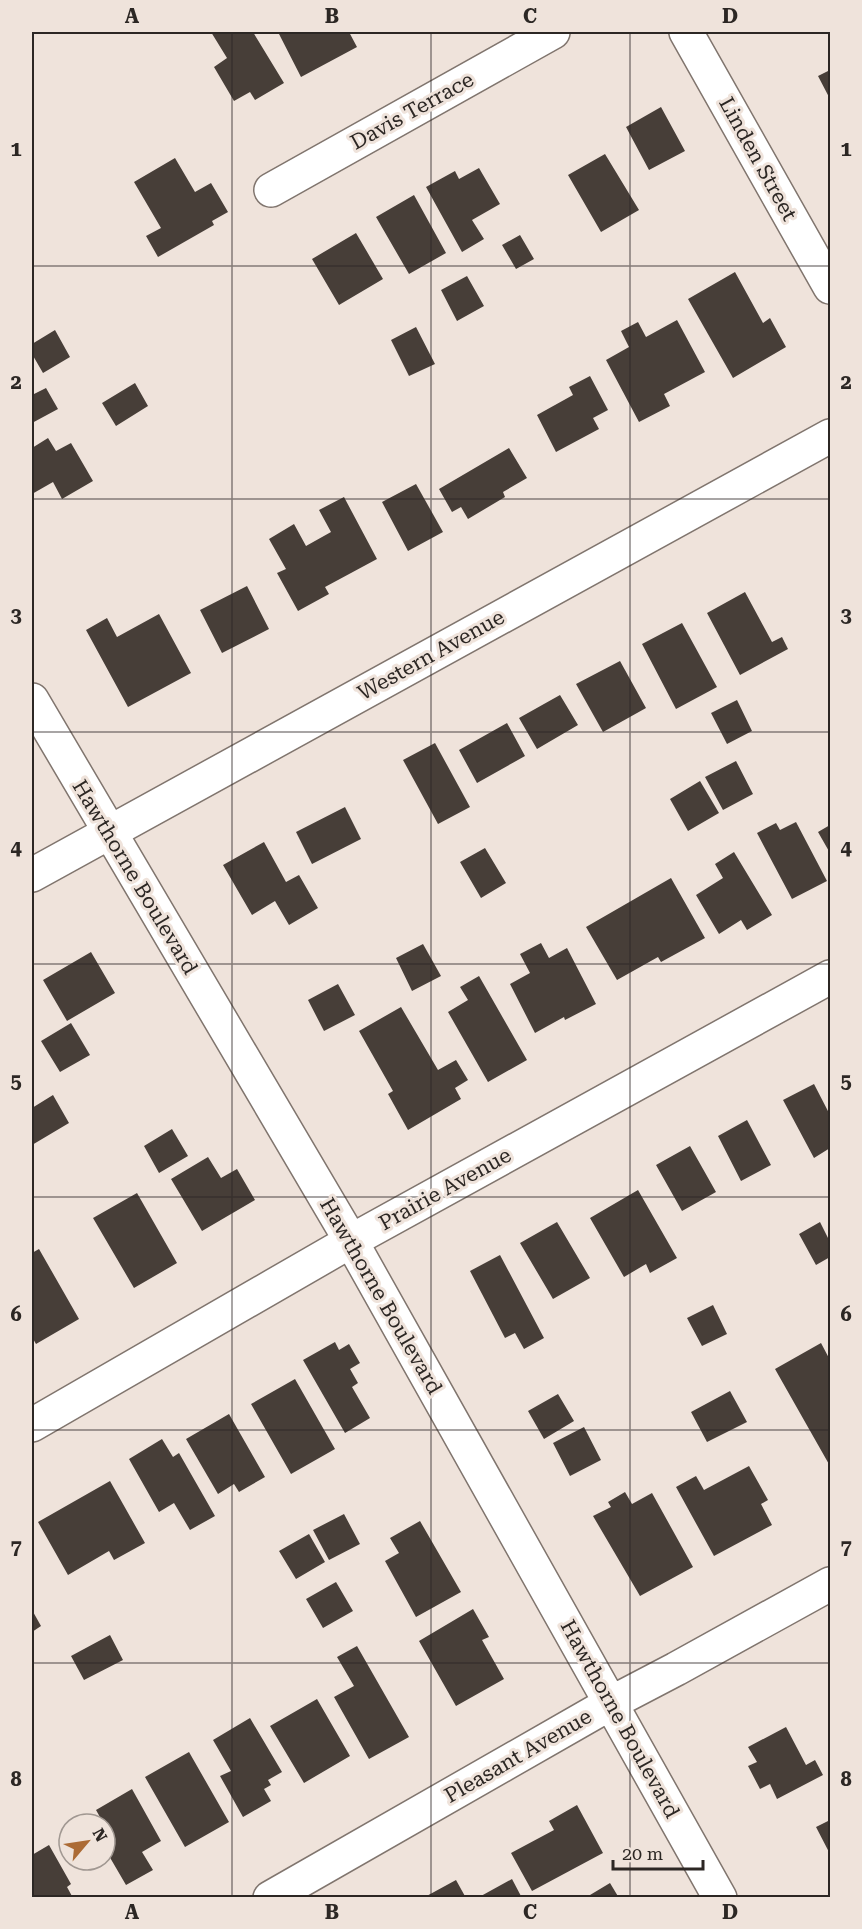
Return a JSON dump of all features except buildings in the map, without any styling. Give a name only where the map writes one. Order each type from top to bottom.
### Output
[{"type":"street","name":"Davis Terrace","points":[[272,190],[553,32]]},
{"type":"street","name":"Linden Street","points":[[686,32],[831,286]]},
{"type":"street","name":"Western Avenue","points":[[32,875],[831,436]]},
{"type":"street","name":"Hawthorne Boulevard","points":[[32,700],[351,1241],[720,1898]]},
{"type":"street","name":"Prairie Avenue","points":[[32,1425],[351,1241],[831,977]]},
{"type":"street","name":"Pleasant Avenue","points":[[270,1898],[610,1703],[831,1584]]}]
